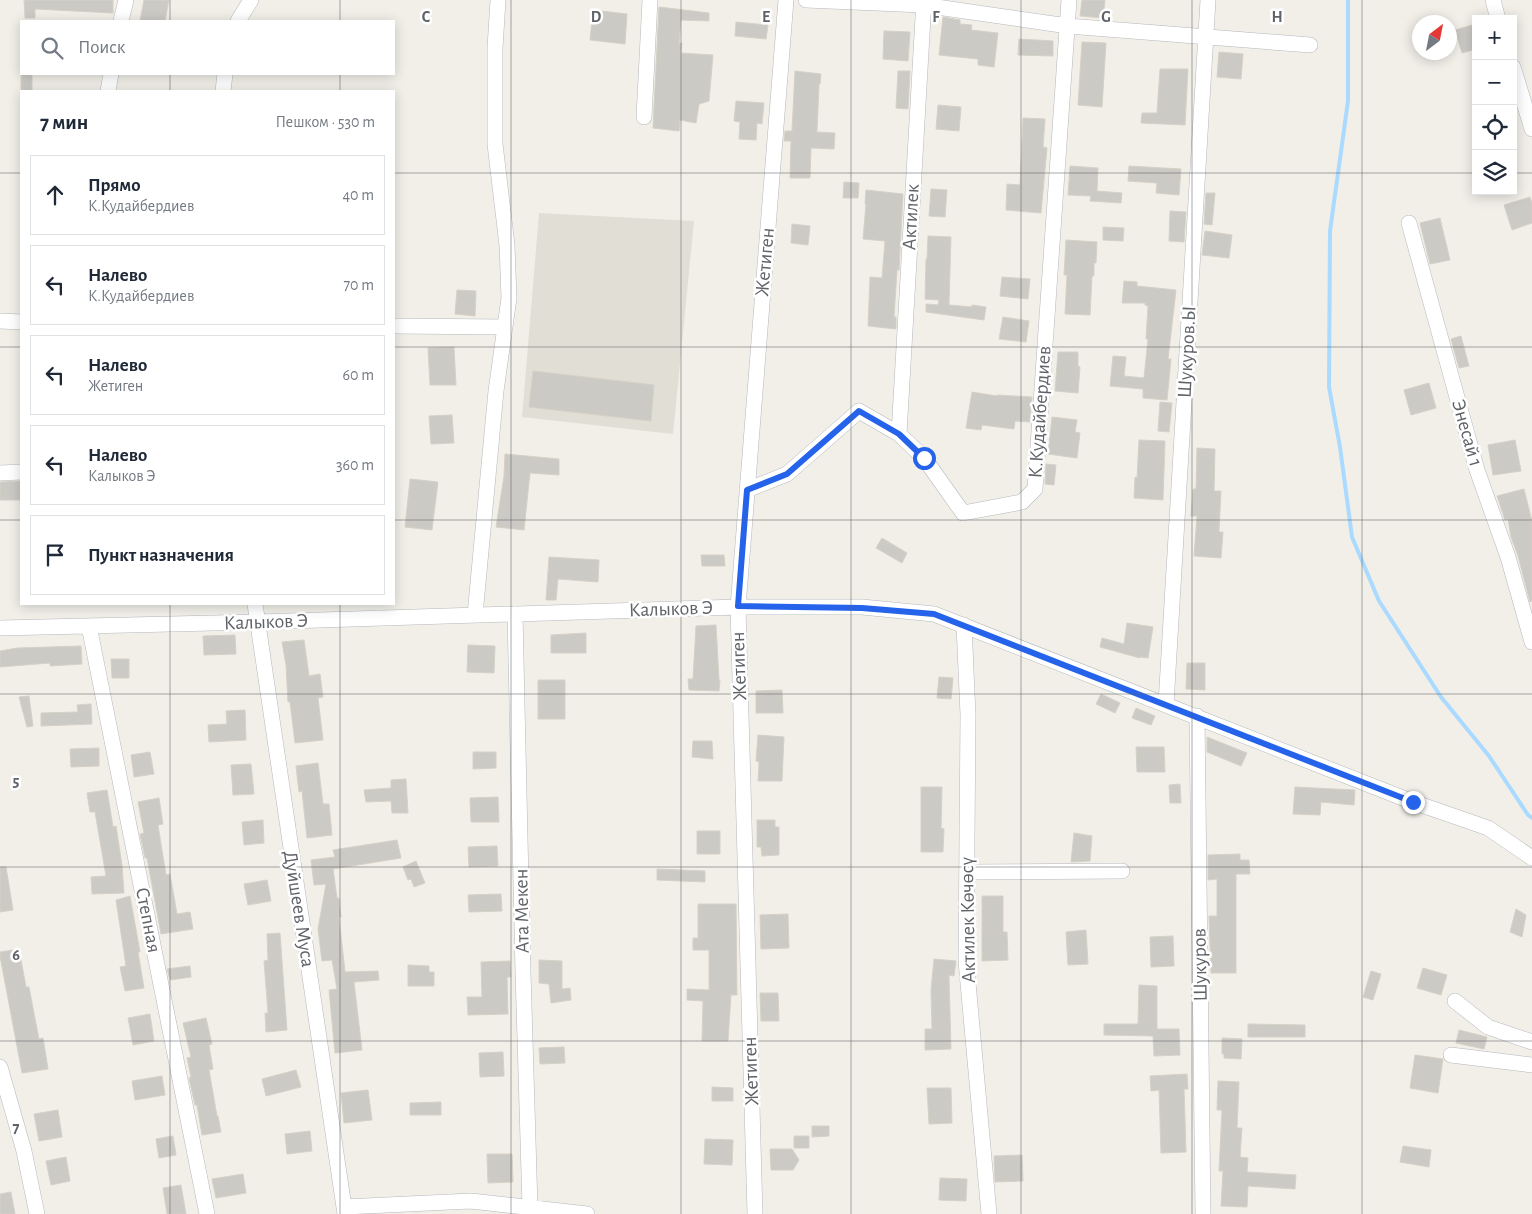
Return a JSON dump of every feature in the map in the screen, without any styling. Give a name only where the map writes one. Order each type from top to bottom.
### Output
[{"type":"street","points":[[121,20],[126,0]]},
{"type":"street","points":[[239,20],[251,0]]},
{"type":"street","points":[[475,615],[496,391],[509,298],[507,245],[495,144],[495,48],[498,0]]},
{"type":"street","points":[[644,117],[650,0]]},
{"type":"street","name":"Жетиген","points":[[755,1214],[738,606],[786,0]]},
{"type":"street","points":[[806,0],[923,3],[1068,26],[1310,45]]},
{"type":"street","name":"К.Кудайбердиев","points":[[747,490],[787,474],[859,411],[899,434],[924,458],[963,513],[1022,502],[1035,489],[1069,0]]},
{"type":"street","name":"Шукуров.Ы","points":[[1166,704],[1208,0]]},
{"type":"street","points":[[1493,0],[1497,15]]},
{"type":"street","name":"Актилек","points":[[899,434],[923,3]]},
{"type":"street","points":[[108,90],[111,75]]},
{"type":"street","points":[[223,90],[225,75]]},
{"type":"street","points":[[1517,80],[1532,129]]},
{"type":"street","name":"Энесай 1","points":[[1409,223],[1477,470],[1508,558],[1532,642]]},
{"type":"street","points":[[0,321],[20,322]]},
{"type":"street","points":[[395,326],[505,327]]},
{"type":"street","points":[[0,473],[20,472]]},
{"type":"street","name":"Дуйшеев Муса","points":[[255,605],[344,1211]]},
{"type":"street","name":"Калыков Э","points":[[0,628],[257,622],[738,606],[862,608],[934,614],[1413,802],[1488,828],[1532,858]]},
{"type":"street","name":"Ата Мекен","points":[[515,614],[530,1207]]},
{"type":"street","name":"Актилек Көчөсү","points":[[964,625],[968,715],[966,961],[990,1214]]},
{"type":"street","name":"Степная","points":[[89,626],[207,1214]]},
{"type":"street","name":"Шукуров","points":[[1197,716],[1203,1214]]},
{"type":"street","points":[[967,872],[1122,871]]},
{"type":"street","points":[[1455,1001],[1488,1027],[1532,1042]]},
{"type":"street","points":[[1452,1055],[1532,1065]]},
{"type":"street","points":[[0,1067],[24,1150],[37,1214]]},
{"type":"street","points":[[344,1211],[471,1201],[587,1214]]},
{"type":"shaded area","points":[[539,213],[694,221],[673,434],[522,417]]},
{"type":"building","points":[[24,0],[113,0],[113,13],[35,9],[35,18],[25,18]]},
{"type":"building","points":[[144,0],[169,0],[165,20],[140,20]]},
{"type":"building","points":[[1082,0],[1105,0],[1103,18],[1080,16]]},
{"type":"building","points":[[659,7],[709,13],[709,21],[681,20],[679,43],[682,43],[681,53],[713,55],[709,101],[699,104],[696,123],[680,120],[679,131],[653,128]]},
{"type":"building","points":[[593,10],[627,14],[625,44],[590,40]]},
{"type":"building","points":[[943,17],[960,20],[960,24],[972,25],[971,30],[998,33],[994,67],[978,65],[978,59],[939,55]]},
{"type":"building","points":[[736,22],[768,25],[766,39],[735,36]]},
{"type":"building","points":[[1472,25],[1472,50],[1462,53],[1457,29]]},
{"type":"building","points":[[884,31],[910,32],[908,61],[883,59]]},
{"type":"building","points":[[1019,39],[1053,41],[1053,56],[1018,55]]},
{"type":"building","points":[[1082,42],[1106,43],[1102,107],[1078,105]]},
{"type":"building","points":[[1219,52],[1243,54],[1241,79],[1217,77]]},
{"type":"building","points":[[1160,69],[1188,69],[1185,125],[1141,123],[1142,113],[1157,113]]},
{"type":"building","points":[[795,71],[821,74],[817,132],[835,133],[834,149],[811,148],[810,178],[790,178],[791,141],[784,141],[785,131],[792,131]]},
{"type":"building","points":[[898,71],[910,71],[908,109],[896,108]]},
{"type":"building","points":[[21,75],[32,75],[32,90],[21,90]]},
{"type":"building","points":[[736,101],[764,103],[762,124],[757,123],[756,140],[739,139],[740,122],[734,121]]},
{"type":"building","points":[[938,105],[961,107],[959,131],[936,129]]},
{"type":"building","points":[[1023,118],[1045,119],[1043,147],[1047,148],[1041,213],[1006,210],[1007,184],[1020,185]]},
{"type":"building","points":[[1070,166],[1098,168],[1097,191],[1122,193],[1121,203],[1090,201],[1091,196],[1068,195]]},
{"type":"building","points":[[1129,166],[1181,169],[1179,195],[1156,193],[1157,183],[1128,181]]},
{"type":"building","points":[[844,182],[859,183],[858,198],[843,198]]},
{"type":"building","points":[[931,189],[947,190],[945,217],[929,216]]},
{"type":"building","points":[[866,190],[903,194],[899,270],[897,270],[894,317],[896,317],[896,329],[868,326],[870,277],[882,278],[885,241],[863,239]]},
{"type":"building","points":[[1206,193],[1215,193],[1212,225],[1204,224]]},
{"type":"building","points":[[1530,197],[1532,203],[1532,223],[1512,230],[1504,205]]},
{"type":"building","points":[[1170,211],[1186,212],[1184,242],[1169,241]]},
{"type":"building","points":[[1440,218],[1450,260],[1430,264],[1420,223]]},
{"type":"building","points":[[792,224],[810,226],[808,245],[791,243]]},
{"type":"building","points":[[1103,227],[1124,228],[1123,241],[1103,240]]},
{"type":"building","points":[[1205,231],[1232,235],[1229,258],[1202,255]]},
{"type":"building","points":[[928,236],[951,237],[949,305],[986,307],[984,320],[926,312],[926,304],[938,305],[939,300],[925,299]]},
{"type":"building","points":[[1066,240],[1097,242],[1096,263],[1094,263],[1094,276],[1092,276],[1090,315],[1065,314],[1067,275],[1064,275]]},
{"type":"building","points":[[1002,277],[1030,279],[1028,299],[1000,296]]},
{"type":"building","points":[[1124,281],[1137,282],[1137,286],[1176,290],[1168,359],[1171,359],[1167,400],[1143,398],[1143,389],[1110,386],[1113,356],[1126,357],[1124,376],[1144,378],[1148,339],[1146,339],[1148,306],[1145,303],[1122,303]]},
{"type":"building","points":[[457,290],[476,291],[475,316],[455,314]]},
{"type":"building","points":[[1003,317],[1029,321],[1026,342],[999,339]]},
{"type":"building","points":[[1461,336],[1469,366],[1459,368],[1451,339]]},
{"type":"building","points":[[454,347],[456,385],[430,385],[428,348]]},
{"type":"building","points":[[1058,352],[1078,352],[1078,366],[1080,367],[1078,393],[1055,391]]},
{"type":"building","points":[[533,371],[654,385],[651,421],[529,407]]},
{"type":"building","points":[[1429,383],[1436,408],[1411,415],[1404,390]]},
{"type":"building","points":[[972,392],[997,396],[1032,397],[1030,422],[1015,421],[1014,429],[982,425],[981,430],[966,428]]},
{"type":"building","points":[[1160,402],[1172,403],[1169,432],[1158,431]]},
{"type":"building","points":[[452,415],[454,443],[431,444],[429,416]]},
{"type":"building","points":[[1052,417],[1077,420],[1075,432],[1080,433],[1077,458],[1048,454]]},
{"type":"building","points":[[1139,440],[1165,441],[1163,500],[1134,498]]},
{"type":"building","points":[[1515,440],[1521,471],[1493,475],[1488,445]]},
{"type":"building","points":[[1197,448],[1215,449],[1214,491],[1221,491],[1219,532],[1223,532],[1221,558],[1194,556],[1197,516],[1191,516],[1193,489],[1196,489]]},
{"type":"building","points":[[505,454],[559,459],[559,475],[530,473],[524,530],[496,527],[504,476]]},
{"type":"building","points":[[1046,464],[1056,465],[1054,485],[1045,484]]},
{"type":"building","points":[[410,479],[438,482],[432,530],[405,527]]},
{"type":"building","points":[[20,481],[20,500],[0,500],[0,482]]},
{"type":"building","points":[[1524,489],[1532,521],[1532,601],[1530,602],[1511,537],[1508,519],[1505,520],[1497,496]]},
{"type":"building","points":[[882,538],[907,553],[902,563],[876,548]]},
{"type":"building","points":[[701,555],[724,555],[725,566],[702,566]]},
{"type":"building","points":[[549,557],[599,560],[598,582],[558,579],[556,600],[546,600]]},
{"type":"building","points":[[1127,623],[1153,627],[1148,658],[1140,658],[1100,647],[1102,638],[1124,644]]},
{"type":"building","points":[[716,625],[719,691],[689,690],[688,679],[693,679],[696,626]]},
{"type":"building","points":[[586,633],[586,653],[551,653],[551,635]]},
{"type":"building","points":[[235,635],[236,654],[204,655],[203,636]]},
{"type":"building","points":[[304,640],[309,676],[320,674],[323,697],[318,698],[323,740],[295,743],[290,702],[288,702],[286,665],[282,642]]},
{"type":"building","points":[[468,645],[495,646],[494,673],[467,672]]},
{"type":"building","points":[[81,646],[82,664],[50,666],[50,663],[0,667],[0,651],[17,648]]},
{"type":"building","points":[[111,659],[129,659],[129,678],[112,678]]},
{"type":"building","points":[[1187,663],[1205,663],[1205,690],[1186,689]]},
{"type":"building","points":[[939,677],[953,678],[951,699],[937,698]]},
{"type":"building","points":[[538,680],[565,680],[565,719],[538,719]]},
{"type":"building","points":[[782,690],[783,713],[756,713],[756,691]]},
{"type":"building","points":[[1101,694],[1120,703],[1115,713],[1096,704]]},
{"type":"building","points":[[29,696],[33,726],[27,727],[19,697]]},
{"type":"building","points":[[91,704],[92,724],[41,726],[41,713],[78,712],[77,705]]},
{"type":"building","points":[[1136,708],[1155,716],[1151,725],[1132,718]]},
{"type":"building","points":[[245,710],[246,740],[209,742],[208,725],[227,724],[226,711]]},
{"type":"building","points":[[758,735],[784,737],[782,781],[758,781],[759,762],[756,761]]},
{"type":"building","points":[[1207,737],[1247,753],[1241,766],[1207,752]]},
{"type":"building","points":[[693,741],[712,741],[713,759],[692,757]]},
{"type":"building","points":[[1136,747],[1164,747],[1165,772],[1137,772]]},
{"type":"building","points":[[99,748],[99,766],[71,767],[70,749]]},
{"type":"building","points":[[150,752],[154,774],[134,777],[131,755]]},
{"type":"building","points":[[473,752],[496,752],[496,768],[473,769]]},
{"type":"building","points":[[318,763],[323,804],[329,804],[332,835],[307,838],[302,791],[299,792],[296,766]]},
{"type":"building","points":[[251,764],[254,794],[233,795],[231,765]]},
{"type":"building","points":[[406,779],[408,813],[392,813],[391,801],[366,802],[364,790],[391,788],[391,780]]},
{"type":"building","points":[[1180,784],[1181,803],[1170,803],[1169,785]]},
{"type":"building","points":[[921,787],[942,787],[941,828],[944,829],[943,852],[921,852]]},
{"type":"building","points":[[1295,787],[1355,790],[1354,805],[1321,802],[1320,815],[1293,814]]},
{"type":"building","points":[[107,790],[113,827],[116,826],[124,893],[92,894],[91,877],[106,876],[95,812],[90,812],[87,793]]},
{"type":"building","points":[[498,797],[499,822],[471,822],[470,798]]},
{"type":"building","points":[[159,798],[163,824],[158,825],[166,875],[170,874],[177,914],[190,912],[193,929],[161,934],[147,858],[145,858],[140,834],[144,833],[138,802]]},
{"type":"building","points":[[263,820],[264,843],[244,845],[242,822]]},
{"type":"building","points":[[757,820],[775,820],[775,827],[779,827],[779,855],[762,856],[761,847],[757,847]]},
{"type":"building","points":[[697,831],[720,831],[720,854],[697,854]]},
{"type":"building","points":[[1074,833],[1092,836],[1090,861],[1071,862]]},
{"type":"building","points":[[397,840],[401,858],[333,869],[337,898],[339,898],[341,917],[339,917],[345,972],[378,971],[379,980],[354,982],[362,1050],[335,1053],[329,990],[337,989],[332,960],[322,961],[318,929],[326,884],[314,885],[311,860],[335,857],[333,850]]},
{"type":"building","points":[[497,846],[498,866],[469,867],[468,847]]},
{"type":"building","points":[[1240,854],[1240,860],[1249,860],[1250,874],[1236,874],[1236,973],[1211,973],[1209,916],[1217,916],[1217,879],[1208,880],[1208,855]]},
{"type":"building","points":[[416,861],[425,883],[414,887],[411,879],[408,880],[403,867]]},
{"type":"building","points":[[0,867],[6,867],[13,910],[0,912]]},
{"type":"building","points":[[657,869],[705,871],[705,882],[657,880]]},
{"type":"building","points":[[267,880],[271,901],[248,905],[244,884]]},
{"type":"building","points":[[501,894],[502,911],[469,912],[468,895]]},
{"type":"building","points":[[130,896],[144,988],[125,991],[120,967],[126,966],[116,900]]},
{"type":"building","points":[[982,896],[1003,896],[1003,932],[1007,932],[1008,960],[982,961]]},
{"type":"building","points":[[698,904],[736,904],[737,995],[731,995],[728,1041],[702,1041],[703,1001],[687,1000],[687,989],[709,990],[709,950],[693,950],[693,938],[698,938]]},
{"type":"building","points":[[1516,909],[1526,915],[1522,937],[1510,932]]},
{"type":"building","points":[[788,914],[789,948],[761,949],[760,915]]},
{"type":"building","points":[[1086,930],[1088,964],[1068,965],[1066,932]]},
{"type":"building","points":[[280,933],[287,1030],[266,1032],[265,1013],[268,1013],[264,961],[268,960],[267,934]]},
{"type":"building","points":[[1173,936],[1174,966],[1151,967],[1150,937]]},
{"type":"building","points":[[19,949],[26,987],[29,987],[39,1039],[43,1038],[48,1069],[22,1073],[0,956],[0,952]]},
{"type":"building","points":[[934,959],[956,961],[954,976],[949,975],[951,1049],[925,1050],[925,1029],[932,1029],[931,990]]},
{"type":"building","points":[[539,960],[562,961],[562,989],[570,988],[571,1000],[551,1003],[549,984],[539,983]]},
{"type":"building","points":[[510,961],[511,977],[507,977],[508,1014],[468,1015],[467,997],[482,997],[481,962]]},
{"type":"building","points":[[408,965],[429,966],[429,972],[434,972],[434,986],[408,986]]},
{"type":"building","points":[[190,966],[191,977],[170,980],[167,969]]},
{"type":"building","points":[[1423,968],[1447,975],[1441,995],[1417,988]]},
{"type":"building","points":[[1371,971],[1381,974],[1373,1000],[1363,997]]},
{"type":"building","points":[[1139,985],[1157,986],[1157,1029],[1179,1029],[1180,1055],[1154,1056],[1153,1036],[1104,1035],[1104,1024],[1138,1024]]},
{"type":"building","points":[[760,993],[778,993],[779,1021],[761,1021]]},
{"type":"building","points":[[150,1014],[154,1041],[133,1045],[128,1018]]},
{"type":"building","points":[[206,1018],[212,1044],[209,1045],[213,1069],[209,1070],[221,1132],[202,1135],[197,1105],[195,1105],[189,1078],[191,1077],[187,1058],[191,1057],[183,1023]]},
{"type":"building","points":[[1248,1024],[1305,1025],[1305,1037],[1248,1037]]},
{"type":"building","points":[[1459,1030],[1487,1037],[1484,1049],[1456,1043]]},
{"type":"building","points":[[1222,1038],[1242,1039],[1241,1059],[1224,1058],[1224,1054],[1222,1054]]},
{"type":"building","points":[[564,1047],[565,1063],[540,1064],[539,1048]]},
{"type":"building","points":[[503,1052],[504,1076],[480,1077],[479,1053]]},
{"type":"building","points":[[1415,1055],[1443,1059],[1438,1093],[1410,1088]]},
{"type":"building","points":[[296,1070],[301,1087],[266,1096],[262,1079]]},
{"type":"building","points":[[1187,1074],[1188,1089],[1184,1089],[1186,1152],[1161,1153],[1159,1090],[1151,1091],[1150,1076]]},
{"type":"building","points":[[162,1076],[165,1095],[135,1100],[132,1081]]},
{"type":"building","points":[[1218,1081],[1239,1082],[1237,1128],[1242,1128],[1240,1157],[1248,1158],[1247,1172],[1296,1175],[1295,1189],[1248,1186],[1247,1207],[1221,1206],[1223,1171],[1219,1171],[1222,1110],[1217,1110]]},
{"type":"building","points":[[712,1087],[733,1088],[733,1101],[712,1101]]},
{"type":"building","points":[[927,1088],[951,1088],[952,1123],[929,1124]]},
{"type":"building","points":[[368,1090],[372,1120],[344,1123],[341,1093]]},
{"type":"building","points":[[441,1102],[441,1115],[410,1115],[410,1103]]},
{"type":"building","points":[[58,1110],[62,1137],[39,1141],[34,1114]]},
{"type":"building","points":[[812,1126],[829,1126],[829,1136],[812,1137]]},
{"type":"building","points":[[310,1131],[312,1151],[287,1154],[285,1134]]},
{"type":"building","points":[[173,1136],[176,1155],[159,1158],[156,1139]]},
{"type":"building","points":[[794,1136],[809,1136],[809,1148],[794,1148]]},
{"type":"building","points":[[705,1139],[733,1140],[732,1165],[704,1164]]},
{"type":"building","points":[[1403,1146],[1431,1150],[1429,1167],[1400,1162]]},
{"type":"building","points":[[770,1149],[792,1149],[799,1160],[793,1170],[771,1170]]},
{"type":"building","points":[[487,1154],[512,1154],[513,1182],[488,1183]]},
{"type":"building","points":[[1022,1155],[1023,1181],[995,1182],[994,1156]]},
{"type":"building","points":[[66,1157],[70,1181],[51,1185],[46,1161]]},
{"type":"building","points":[[243,1174],[246,1193],[216,1198],[212,1179]]},
{"type":"building","points":[[940,1178],[967,1179],[966,1201],[939,1200]]},
{"type":"building","points":[[181,1185],[186,1214],[167,1214],[163,1188]]},
{"type":"building","points":[[11,1192],[15,1214],[0,1214],[0,1194]]},
{"type":"waterway","points":[[1348,0],[1348,101],[1330,231],[1329,387],[1340,447],[1352,537],[1379,601],[1441,697],[1489,756],[1528,815],[1532,818]]},
{"type":"route","points":[[924,458],[899,434],[859,411],[787,474],[747,490],[738,606],[862,608],[934,614],[1413,802]]}]
